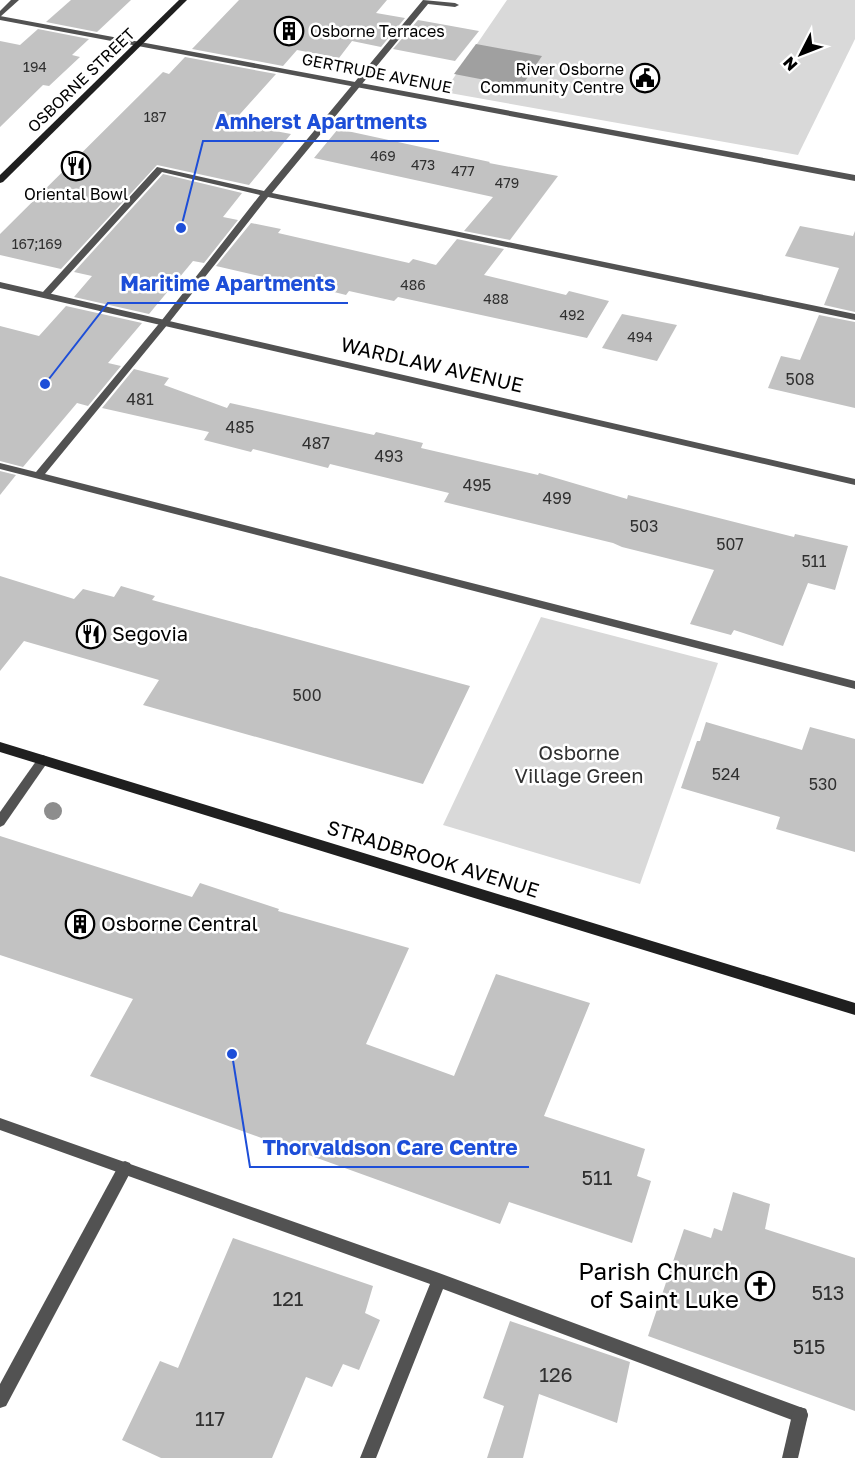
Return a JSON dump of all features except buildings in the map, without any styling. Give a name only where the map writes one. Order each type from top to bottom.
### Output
[{"type":"street","points":[[0,17],[15,0]]},
{"type":"street","name":"OSBORNE STREET","points":[[0,180],[183,0]]},
{"type":"street","points":[[37,477],[165,322],[266,194],[427,1],[455,6]]},
{"type":"street","name":"GERTRUDE AVENUE","points":[[0,17],[855,178]]},
{"type":"street","points":[[45,295],[160,169],[266,194],[855,317]]},
{"type":"street","name":"WARDLAW AVENUE","points":[[0,285],[855,482]]},
{"type":"street","points":[[0,466],[855,685]]},
{"type":"street","name":"STRADBROOK AVENUE","points":[[0,747],[855,1009]]},
{"type":"street","points":[[0,822],[43,760]]},
{"type":"street","points":[[0,1124],[439,1280],[801,1415],[790,1458]]},
{"type":"street","points":[[0,1400],[125,1168]]},
{"type":"street","points":[[368,1458],[439,1280]]},
{"type":"green space","name":"River Osborne Community Centre","points":[[507,0],[855,0],[855,39],[798,155],[444,92]]},
{"type":"green space","name":"Osborne Village Green","points":[[541,617],[718,663],[640,884],[443,825]]},
{"type":"shaded area","points":[[476,44],[542,56],[521,87],[454,74]]},
{"type":"place","name":"Osborne Terraces","points":[[289,31]]},
{"type":"place","name":"River Osborne Community Centre","points":[[645,78]]},
{"type":"place","name":"Oriental Bowl","points":[[76,166]]},
{"type":"place","name":"Amherst Apartments","points":[[181,228]]},
{"type":"place","name":"Maritime Apartments","points":[[45,384]]},
{"type":"place","name":"Segovia","points":[[91,634]]},
{"type":"place","name":"Osborne Central","points":[[80,924]]},
{"type":"place","name":"Thorvaldson Care Centre","points":[[232,1054]]},
{"type":"place","name":"Parish Church of Saint Luke","points":[[760,1286]]}]
